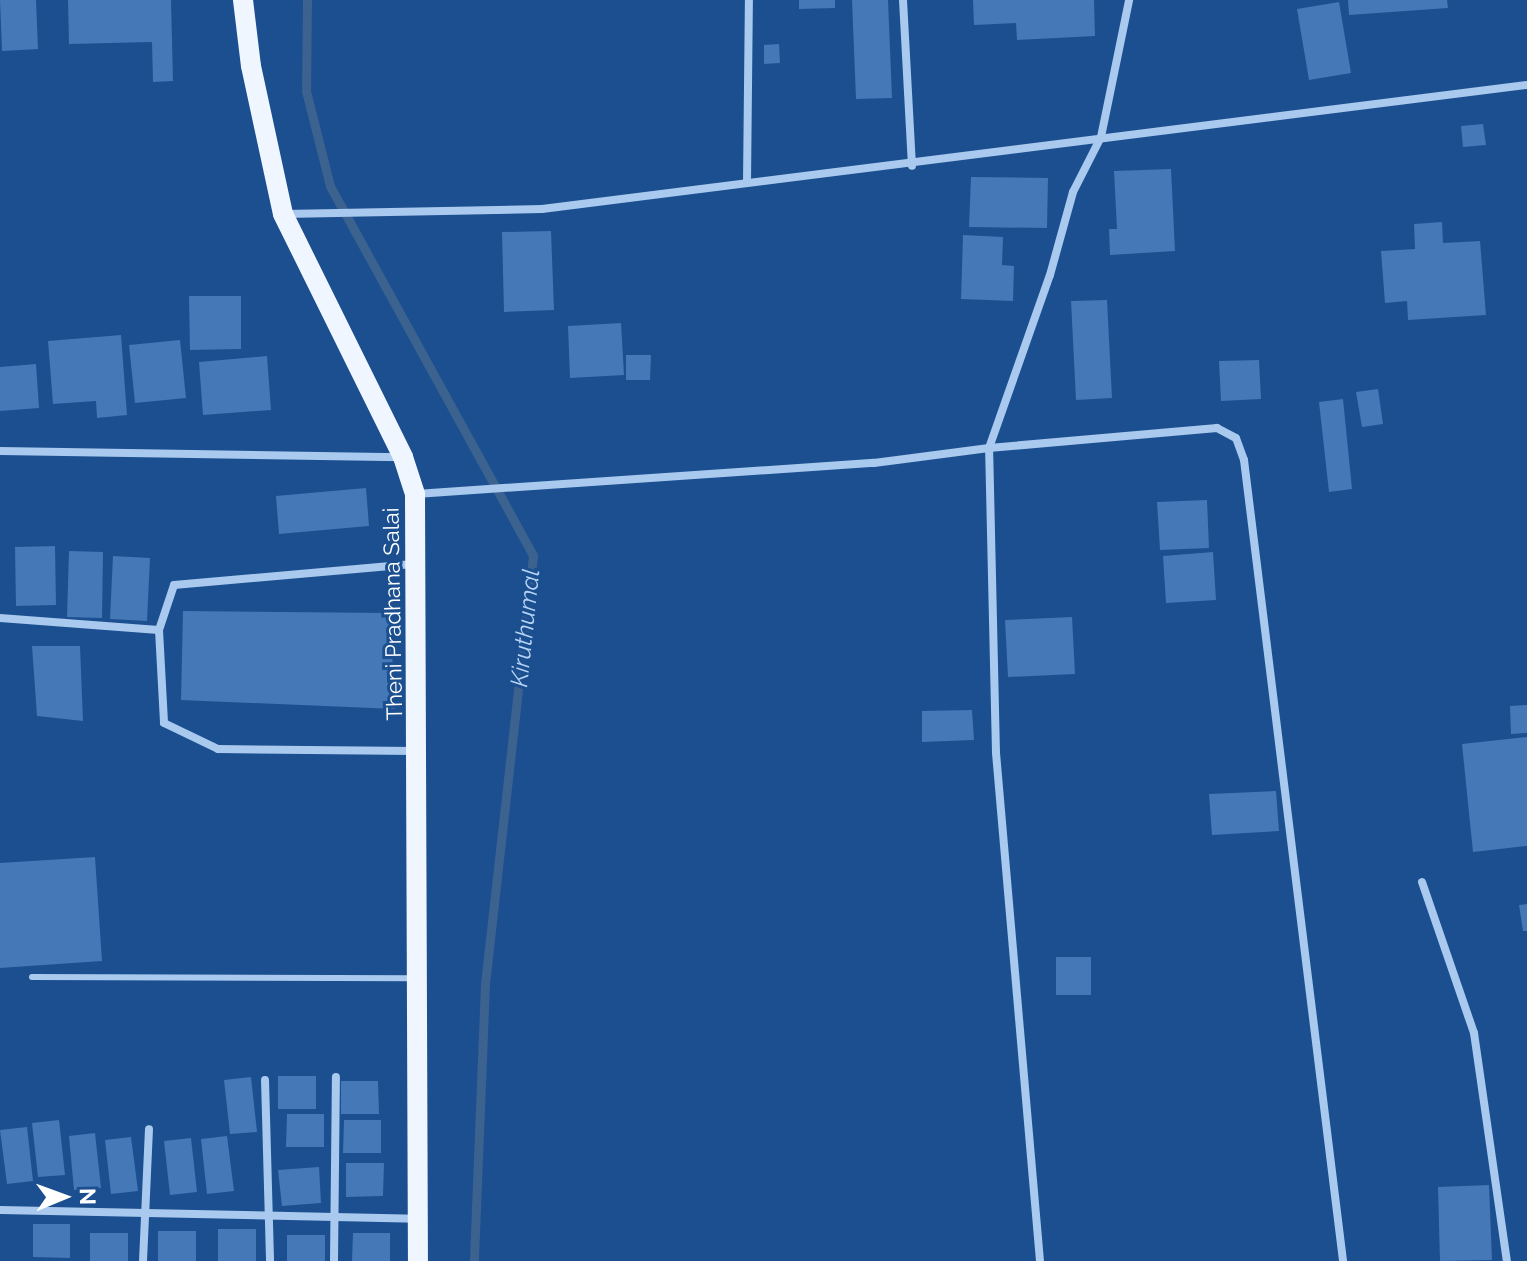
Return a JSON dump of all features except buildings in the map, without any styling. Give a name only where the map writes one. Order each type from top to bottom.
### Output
[{"type":"main road","name":"Theni Pradhana Salai","points":[[243,0],[251,66],[283,214],[403,457],[415,494],[419,751],[413,978],[420,1219],[418,1261]]},
{"type":"street","points":[[747,182],[749,0]]},
{"type":"street","points":[[903,0],[912,166]]},
{"type":"street","points":[[1040,1261],[996,753],[989,448],[1050,275],[1073,192],[1101,137],[1129,0]]},
{"type":"street","points":[[283,214],[316,216],[542,209],[747,182],[912,166],[1101,137],[1527,85]]},
{"type":"street","points":[[415,494],[874,463],[989,448],[1217,428],[1236,438],[1244,460],[1343,1261]]},
{"type":"street","points":[[0,451],[403,457]]},
{"type":"street","points":[[416,564],[174,585],[159,630],[164,723],[218,749],[419,751]]},
{"type":"street","points":[[0,618],[159,630]]},
{"type":"street","points":[[1422,882],[1474,1033],[1507,1261]]},
{"type":"street","points":[[334,1261],[336,1077]]},
{"type":"street","points":[[265,1080],[270,1261]]},
{"type":"street","points":[[143,1261],[149,1129]]},
{"type":"street","points":[[0,1210],[420,1219]]},
{"type":"lane","points":[[32,977],[413,978]]},
{"type":"waterway","name":"Kiruthumal","points":[[307,0],[306,91],[330,186],[533,556],[485,984],[474,1261]]}]
